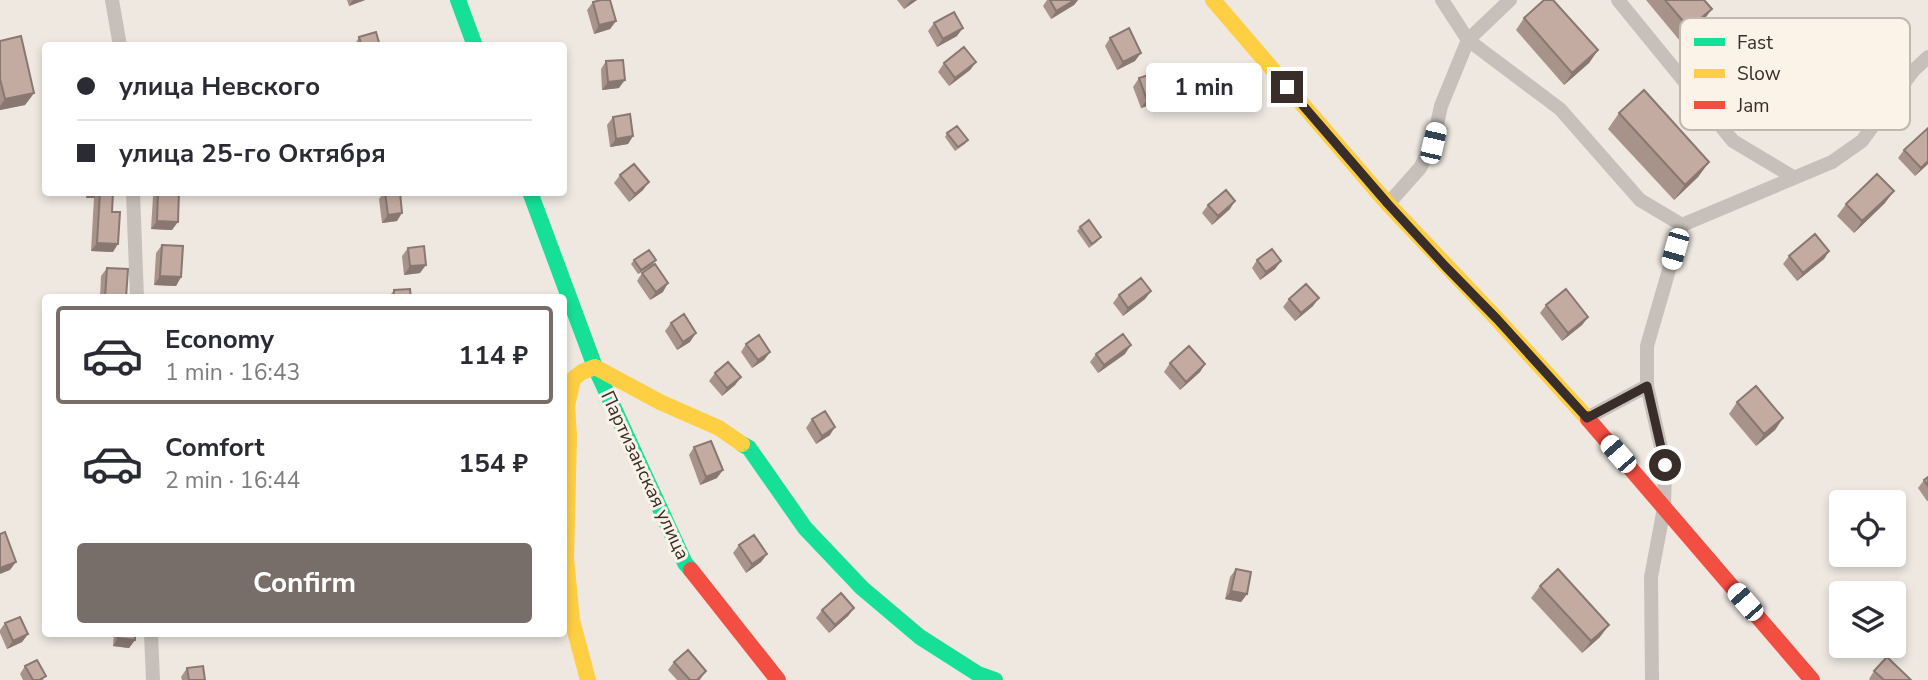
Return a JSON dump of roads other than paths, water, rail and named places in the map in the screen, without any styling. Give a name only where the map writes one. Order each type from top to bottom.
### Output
[{"type":"street","points":[[112,0],[119,42]]},
{"type":"street","points":[[458,0],[474,42]]},
{"type":"street","points":[[1213,0],[1388,204],[1587,418],[1804,677]]},
{"type":"street","points":[[1442,0],[1468,40],[1560,109],[1640,200],[1682,225]]},
{"type":"street","points":[[1388,204],[1420,168],[1433,143],[1441,106],[1468,40],[1510,0]]},
{"type":"street","points":[[1618,0],[1680,76]]},
{"type":"street","points":[[1910,75],[1928,57]]},
{"type":"street","points":[[1724,130],[1733,141],[1793,177]]},
{"type":"street","points":[[1682,225],[1832,162],[1862,141],[1870,130]]},
{"type":"street","points":[[133,196],[137,294]]},
{"type":"street","name":"Партизанская улица","points":[[532,196],[596,367],[685,562],[778,680]]},
{"type":"street","points":[[1652,680],[1651,577],[1664,508],[1665,465],[1647,386],[1647,346],[1682,225]]},
{"type":"street","points":[[567,517],[568,406],[573,379],[596,367]]},
{"type":"street","name":"Партизанская улица","points":[[596,367],[660,402],[719,428],[749,448],[806,528],[862,588],[920,637],[978,674],[995,680]]},
{"type":"street","points":[[1587,418],[1647,386]]},
{"type":"street","points":[[567,568],[572,620],[588,680]]},
{"type":"street","points":[[151,637],[153,680]]}]
